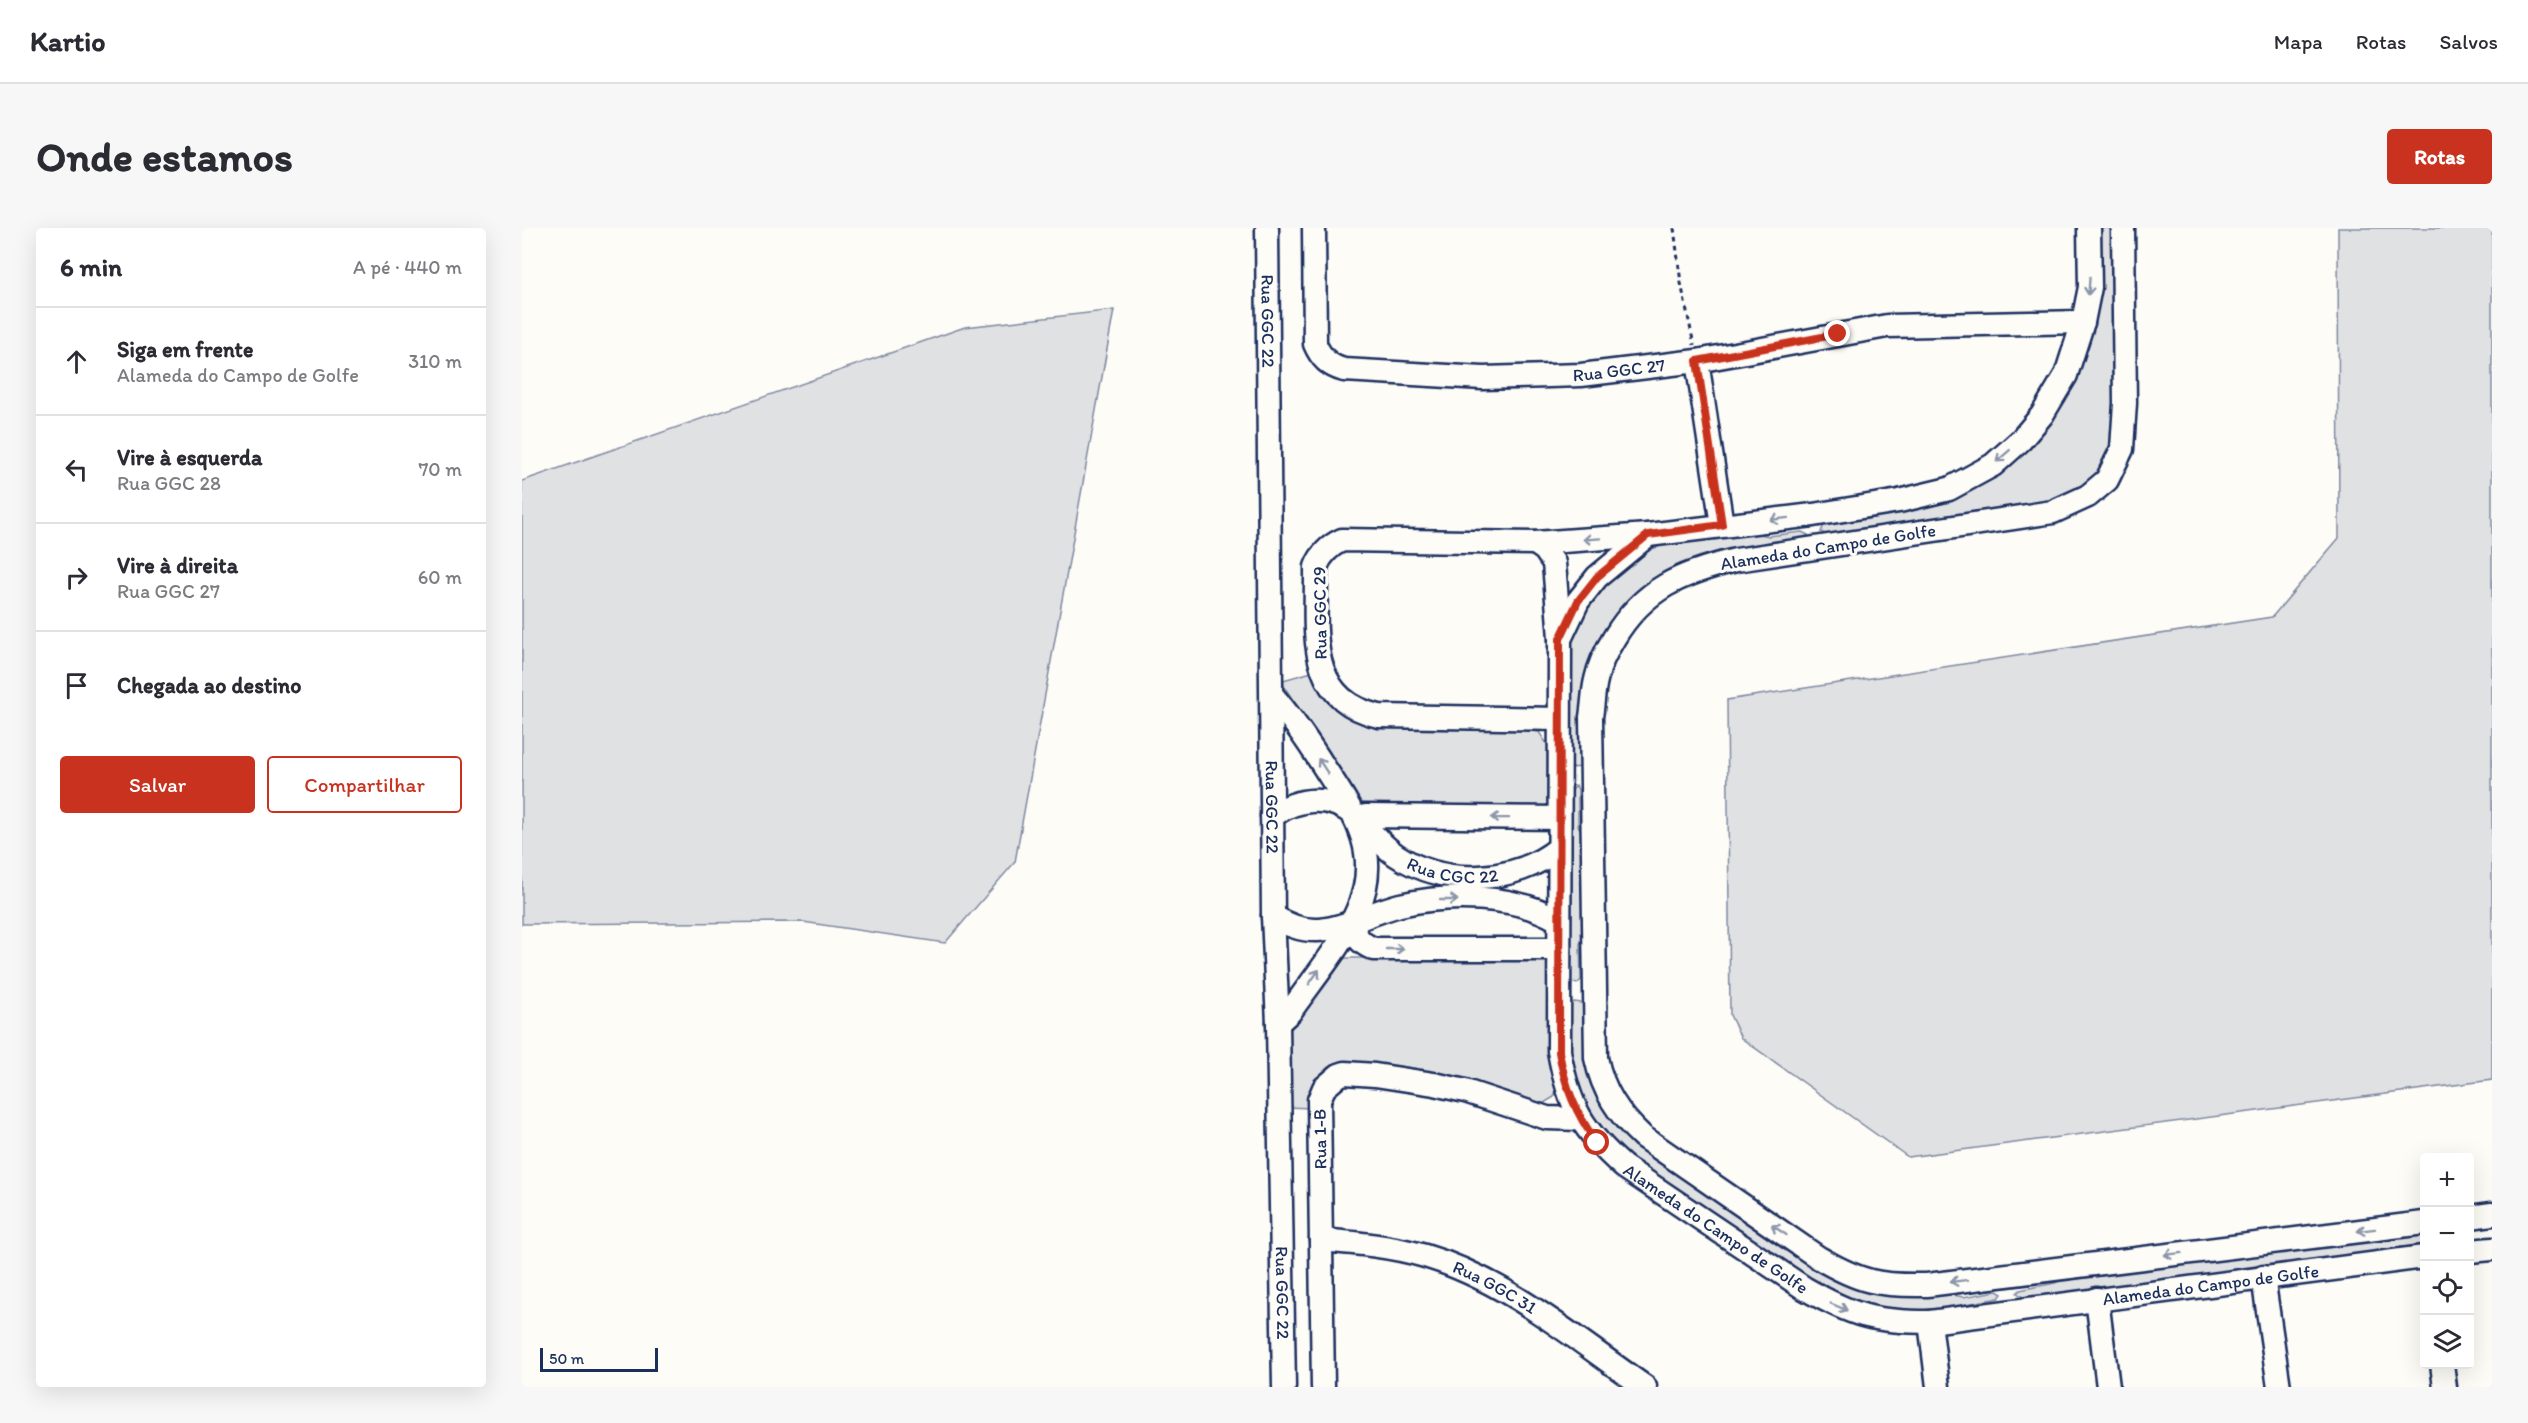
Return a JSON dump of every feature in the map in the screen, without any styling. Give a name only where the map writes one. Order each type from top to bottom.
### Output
[{"type":"street","name":"Rua GGC 22","points":[[1267,228],[1273,916],[1278,1023],[1284,1387]]},
{"type":"street","name":"Rua GGC 27","points":[[1314,228],[1315,344],[1323,359],[1336,368],[1439,377],[1532,378],[1601,373],[1697,361],[1887,326],[2083,322]]},
{"type":"street","name":"Alameda do Campo de Golfe","points":[[2089,228],[2090,287],[2083,322],[2066,375],[2042,415],[2021,440],[1993,465],[1949,489],[1899,501],[1813,515],[1648,535],[1597,577],[1578,601],[1560,639],[1558,949],[1559,1052],[1562,1071],[1580,1119],[1597,1143],[1624,1167],[1804,1288],[1833,1305],[1861,1316],[1888,1322],[1930,1323],[2012,1310],[2420,1257]]},
{"type":"street","name":"Alameda do Campo de Golfe","points":[[2123,228],[2125,403],[2122,449],[2107,480],[2088,496],[2053,512],[1736,560],[1707,567],[1676,578],[1641,602],[1623,624],[1605,653],[1596,680],[1591,717],[1594,989],[1596,1058],[1600,1079],[1624,1119],[1643,1137],[1819,1258],[1854,1277],[1871,1283],[1895,1286],[1926,1285],[2420,1223]]},
{"type":"street","points":[[1697,361],[1722,525]]},
{"type":"street","points":[[1813,515],[1817,548]]},
{"type":"street","name":"Rua GGC 29","points":[[1559,719],[1378,716],[1357,709],[1338,696],[1325,678],[1318,658],[1316,567],[1322,555],[1342,540],[1535,543],[1648,535]]},
{"type":"street","points":[[1535,543],[1545,550],[1554,562],[1560,639]]},
{"type":"street","name":"Rua CGC 22","points":[[1272,695],[1294,719],[1357,818],[1369,832],[1397,856],[1428,870],[1444,874],[1485,876],[1512,874],[1537,864],[1559,848]]},
{"type":"street","points":[[1558,782],[1574,777],[1591,781]]},
{"type":"street","points":[[1272,816],[1289,805],[1319,800],[1340,806],[1357,818],[1366,816],[1559,818]]},
{"type":"street","name":"Rua CGC 22","points":[[1278,1023],[1290,1012],[1352,922],[1363,894],[1367,865],[1366,849],[1357,818]]},
{"type":"street","name":"Rua CGC 22","points":[[1352,922],[1400,905],[1434,900],[1506,901],[1535,908],[1558,920]]},
{"type":"street","points":[[1273,916],[1291,926],[1312,931],[1333,929],[1352,922],[1356,936],[1362,944],[1374,949],[1558,949]]},
{"type":"street","points":[[1559,989],[1575,994],[1594,989]]},
{"type":"street","name":"Rua 1-B","points":[[1323,1387],[1319,1100],[1323,1088],[1345,1073],[1375,1075],[1434,1084],[1547,1118],[1580,1119]]},
{"type":"street","points":[[2474,1216],[2492,1214]]},
{"type":"street","name":"Rua GGC 31","points":[[1321,1240],[1396,1248],[1426,1256],[1475,1275],[1516,1298],[1645,1387]]},
{"type":"street","points":[[2474,1251],[2492,1249]]},
{"type":"street","points":[[2005,1275],[2012,1310]]},
{"type":"street","points":[[2263,1277],[2279,1387]]},
{"type":"street","points":[[2097,1299],[2108,1387]]},
{"type":"street","points":[[1930,1323],[1938,1387]]},
{"type":"street","points":[[2443,1369],[2445,1387]]},
{"type":"path","points":[[1674,228],[1681,283],[1697,361]]},
{"type":"shaded area","points":[[2095,228],[2114,228],[2117,434],[2105,469],[2067,500],[1827,535],[1821,532],[1824,525],[1865,519],[1875,514],[1935,502],[2052,417]]},
{"type":"shaded area","points":[[2338,228],[2492,228],[2492,1080],[1908,1157],[1741,1038],[1730,1015],[1727,700],[2272,617],[2339,538]]},
{"type":"shaded area","points":[[1114,310],[1015,862],[945,943],[803,922],[522,924],[522,481],[965,327]]},
{"type":"shaded area","points":[[1750,532],[1769,536],[1802,532],[1808,535],[1805,538],[1771,543],[1623,612],[1582,767],[1571,768],[1571,637],[1587,607],[1620,569],[1648,551],[1673,542]]},
{"type":"shaded area","points":[[1312,672],[1316,683],[1331,701],[1539,732],[1549,747],[1549,806],[1545,808],[1370,806],[1357,800],[1284,686],[1283,680]]},
{"type":"shaded area","points":[[1576,785],[1578,825],[1584,838],[1586,929],[1580,944],[1581,980],[1577,984],[1571,982],[1571,792]]},
{"type":"shaded area","points":[[1346,958],[1551,960],[1558,1086],[1554,1097],[1539,1106],[1349,1064],[1312,1108],[1286,1107],[1285,1035],[1340,960]]},
{"type":"shaded area","points":[[1574,1002],[1586,1007],[1602,1100],[1889,1295],[1917,1296],[1943,1293],[1963,1297],[1997,1291],[2002,1294],[1999,1298],[1961,1305],[1947,1313],[1925,1316],[1841,1303],[1632,1163],[1597,1124],[1574,1079],[1566,1035],[1568,1006]]},
{"type":"shaded area","points":[[2420,1232],[2420,1252],[2072,1295],[2058,1293],[2023,1297],[2017,1293],[2020,1290],[2055,1283],[2072,1275]]},
{"type":"route","points":[[1597,1143],[1580,1119],[1562,1071],[1559,1052],[1560,639],[1578,601],[1597,577],[1648,535],[1722,525],[1697,361],[1838,334]]}]
